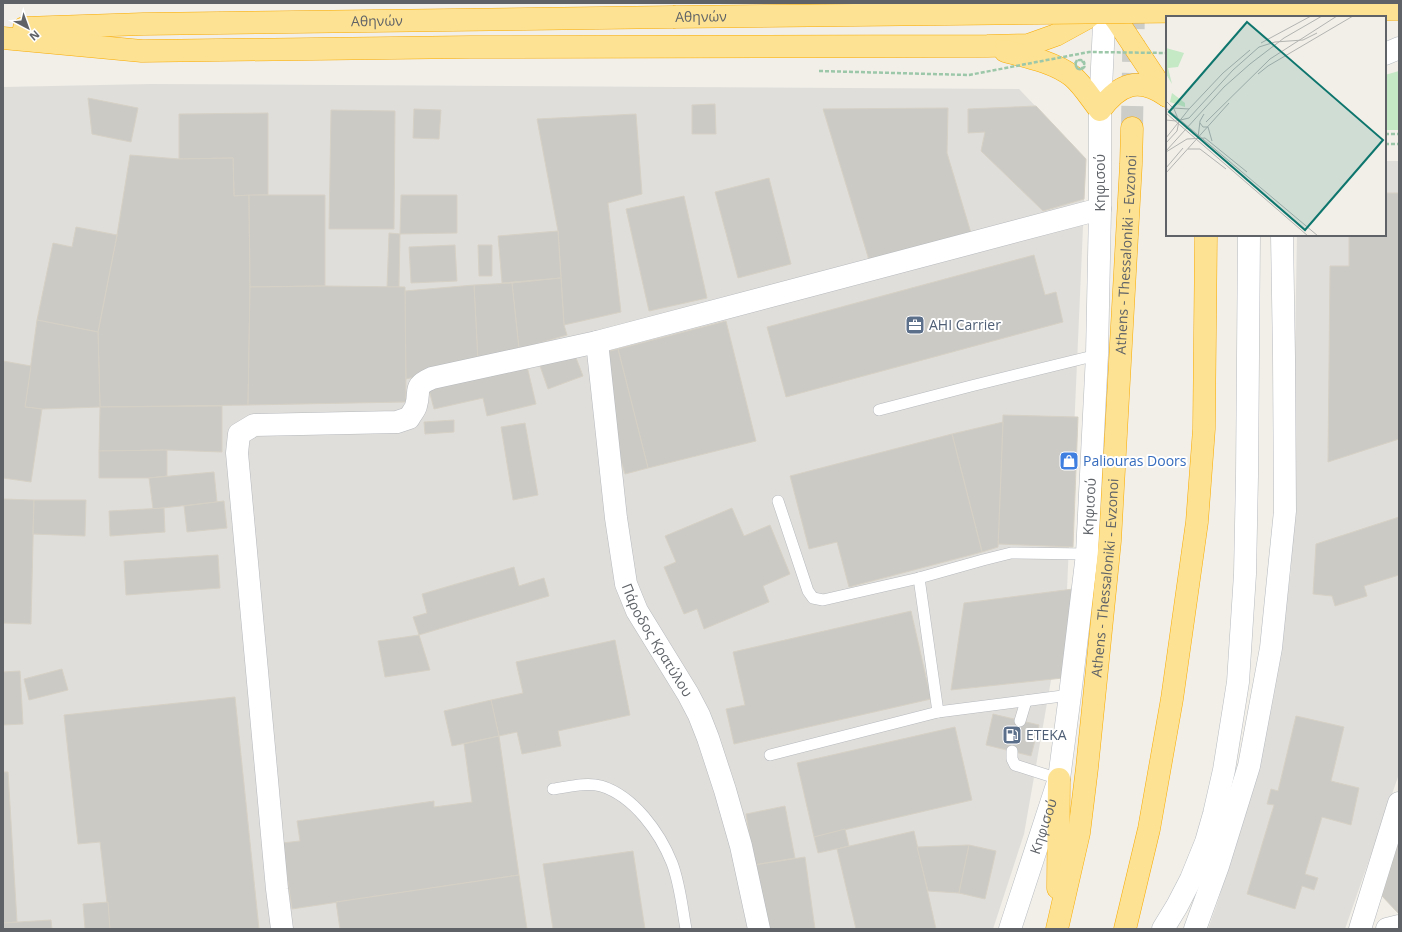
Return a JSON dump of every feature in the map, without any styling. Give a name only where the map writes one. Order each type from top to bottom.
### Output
[{"type":"highway","points":[[3,38],[142,51],[486,47],[1028,45],[1056,35],[1087,18],[1105,3],[1166,94]]},
{"type":"highway","points":[[1212,16],[1213,3]]},
{"type":"highway","name":"Αθηνών","points":[[3,29],[143,24],[1399,9]]},
{"type":"highway","points":[[987,46],[1032,58],[1059,69],[1079,83],[1100,110],[1108,99],[1118,90],[1130,86],[1143,85],[1156,88],[1166,95]]},
{"type":"highway","name":"Athens - Thessaloniki - Evzonoi","points":[[1058,929],[1079,833],[1110,541],[1131,172],[1132,128]]},
{"type":"highway","points":[[1125,929],[1150,821],[1172,699],[1197,522],[1204,429],[1205,239]]},
{"type":"highway","points":[[1058,779],[1058,929]]},
{"type":"main road","name":"Κηφισού","points":[[1010,929],[1058,779],[1070,695],[1086,554],[1097,355],[1100,209],[1100,110],[1105,3]]},
{"type":"main road","points":[[1285,16],[1296,3]]},
{"type":"main road","points":[[1300,3],[1301,16]]},
{"type":"main road","points":[[1306,3],[1320,16]]},
{"type":"main road","points":[[1386,44],[1399,48]]},
{"type":"main road","points":[[1386,54],[1399,48]]},
{"type":"main road","points":[[282,929],[277,889],[237,453],[239,434],[254,425],[397,422],[409,418],[416,407],[417,392],[422,383],[432,378],[597,342],[1100,209]]},
{"type":"main road","points":[[1162,929],[1177,906],[1191,879],[1206,842],[1224,770],[1238,682],[1245,567],[1249,236]]},
{"type":"main road","points":[[1195,929],[1218,866],[1249,766],[1271,648],[1285,511],[1282,236]]},
{"type":"main road","name":"Πάροδος Κρατύλου","points":[[597,342],[616,518],[626,584],[637,611],[692,701],[708,738],[741,846],[759,929]]},
{"type":"main road","points":[[1360,929],[1399,803]]},
{"type":"lane","points":[[880,410],[1097,355]]},
{"type":"lane","points":[[778,501],[808,591],[813,598],[823,600],[920,578],[1011,553],[1086,554]]},
{"type":"lane","points":[[920,578],[938,712]]},
{"type":"lane","points":[[770,755],[938,712],[1070,695]]},
{"type":"lane","points":[[1020,720],[1026,701]]},
{"type":"lane","points":[[1012,751],[1012,759],[1015,765],[1058,779]]},
{"type":"lane","points":[[552,789],[582,785],[601,786],[621,796],[644,815],[658,836],[672,863],[681,897],[686,929]]},
{"type":"path","points":[[819,71],[969,75],[1089,52],[1166,53]]},
{"type":"path","points":[[1078,60],[1075,62],[1075,65],[1076,67],[1077,69],[1080,69],[1082,68],[1084,67],[1085,65],[1084,62],[1080,60],[1078,60],[1076,61],[1075,63],[1075,66],[1076,68],[1078,69],[1081,69],[1083,68],[1084,66],[1084,62],[1082,60],[1078,60]]},
{"type":"path","points":[[1386,134],[1399,134]]},
{"type":"path","points":[[1386,144],[1399,144]]},
{"type":"shaded area","points":[[150,84],[1019,89],[1086,159],[1067,589],[1024,834],[993,929],[3,929],[3,87]]},
{"type":"shaded area","points":[[1386,161],[1399,161],[1399,774],[1345,929],[1208,929],[1219,898],[1253,779],[1273,697],[1291,570],[1297,236],[1386,236]]},
{"type":"green space","points":[[1399,71],[1399,130],[1386,130],[1386,75]]},
{"type":"building","points":[[88,98],[138,108],[131,142],[92,134]]},
{"type":"building","points":[[715,104],[716,134],[692,134],[692,105]]},
{"type":"building","points":[[1036,106],[1086,159],[1084,199],[1043,211],[981,151],[985,132],[968,133],[968,109]]},
{"type":"building","points":[[948,108],[947,153],[971,233],[869,260],[823,109]]},
{"type":"building","points":[[414,109],[441,110],[439,139],[413,138]]},
{"type":"building","points":[[331,110],[395,111],[394,229],[329,229]]},
{"type":"building","points":[[268,113],[268,195],[234,196],[233,158],[179,159],[179,114]]},
{"type":"building","points":[[636,114],[642,194],[608,203],[621,312],[564,325],[558,231],[537,119]]},
{"type":"building","points":[[130,155],[179,159],[233,158],[234,196],[249,195],[250,287],[248,405],[100,407],[98,332],[117,235]]},
{"type":"building","points":[[769,178],[791,264],[738,278],[715,192]]},
{"type":"building","points":[[1386,193],[1399,193],[1399,439],[1328,462],[1330,266],[1349,266],[1349,236],[1386,236]]},
{"type":"building","points":[[249,195],[325,195],[325,286],[250,287]]},
{"type":"building","points":[[401,195],[457,195],[457,233],[400,234]]},
{"type":"building","points":[[684,196],[707,298],[649,311],[626,209]]},
{"type":"building","points":[[76,227],[117,235],[98,332],[37,320],[53,243],[72,247]]},
{"type":"building","points":[[558,231],[561,278],[502,283],[498,236]]},
{"type":"building","points":[[389,233],[400,234],[399,287],[387,287]]},
{"type":"building","points":[[455,245],[457,281],[411,283],[409,247]]},
{"type":"building","points":[[478,245],[492,245],[492,276],[479,276]]},
{"type":"building","name":"AHI Carrier","points":[[1034,255],[1045,295],[1056,292],[1063,322],[786,397],[767,327]]},
{"type":"building","points":[[561,278],[564,325],[567,335],[519,349],[512,283]]},
{"type":"building","points":[[512,283],[519,349],[478,362],[474,285]]},
{"type":"building","points":[[474,285],[478,362],[406,379],[405,291]]},
{"type":"building","points":[[250,287],[405,287],[406,402],[248,405]]},
{"type":"building","points":[[37,320],[98,332],[100,407],[42,409],[25,407]]},
{"type":"building","points":[[726,321],[756,441],[648,468],[618,349]]},
{"type":"building","points":[[618,349],[648,468],[625,474],[609,422],[606,352]]},
{"type":"building","points":[[573,350],[583,376],[548,389],[539,363]]},
{"type":"building","points":[[3,361],[31,366],[25,407],[42,409],[31,482],[3,478]]},
{"type":"building","points":[[526,362],[536,404],[487,416],[483,398],[434,409],[428,386]]},
{"type":"building","points":[[222,406],[222,452],[167,450],[99,451],[100,407]]},
{"type":"building","points":[[1003,415],[1078,417],[1073,547],[998,544]]},
{"type":"building","points":[[454,420],[454,432],[425,434],[424,422]]},
{"type":"building","points":[[1003,422],[998,547],[982,552],[952,434]]},
{"type":"building","points":[[525,423],[538,495],[513,500],[501,427]]},
{"type":"building","points":[[952,434],[982,552],[849,587],[837,542],[809,549],[790,476]]},
{"type":"building","points":[[167,450],[167,476],[149,478],[99,478],[99,451]]},
{"type":"building","points":[[214,472],[217,502],[153,509],[149,478]]},
{"type":"building","points":[[3,499],[34,500],[31,624],[3,623]]},
{"type":"building","points":[[34,500],[86,500],[85,536],[33,534]]},
{"type":"building","points":[[224,501],[227,528],[187,532],[184,506]]},
{"type":"building","points":[[164,508],[165,532],[110,536],[109,511]]},
{"type":"building","points":[[732,508],[744,536],[770,525],[790,574],[763,586],[769,602],[704,629],[697,609],[684,614],[664,567],[676,562],[665,536]]},
{"type":"building","points":[[1399,517],[1399,575],[1364,586],[1367,596],[1335,606],[1332,596],[1313,594],[1316,544]]},
{"type":"building","points":[[218,555],[220,588],[126,595],[124,561]]},
{"type":"building","points":[[514,567],[519,586],[544,578],[549,596],[419,635],[413,617],[427,613],[422,594]]},
{"type":"building","points":[[1073,589],[1063,678],[951,690],[964,603]]},
{"type":"building","points":[[911,611],[931,699],[734,744],[726,709],[745,705],[733,652]]},
{"type":"building","points":[[419,635],[430,670],[385,677],[378,641]]},
{"type":"building","points":[[615,640],[630,715],[558,731],[561,746],[522,754],[517,732],[499,736],[491,700],[523,693],[516,662]]},
{"type":"building","points":[[62,669],[68,690],[29,700],[24,679]]},
{"type":"building","points":[[20,671],[23,724],[3,725],[3,672]]},
{"type":"building","points":[[235,697],[259,929],[110,929],[100,842],[78,844],[64,715]]},
{"type":"building","points":[[491,700],[499,736],[452,746],[444,711]]},
{"type":"building","name":"ΕΤΕΚΑ","points":[[993,714],[1039,725],[1031,756],[986,745]]},
{"type":"building","points":[[1296,716],[1344,727],[1331,781],[1359,788],[1351,825],[1322,817],[1305,874],[1318,878],[1314,890],[1302,886],[1295,909],[1247,894],[1274,805],[1267,804],[1271,789],[1278,791]]},
{"type":"building","points":[[955,727],[972,800],[814,837],[797,763]]},
{"type":"building","points":[[499,736],[519,875],[292,909],[282,843],[300,841],[297,821],[434,801],[434,807],[472,802],[464,744]]},
{"type":"building","points":[[3,772],[8,772],[17,922],[3,923]]},
{"type":"building","points":[[785,806],[795,858],[754,865],[746,814]]},
{"type":"building","points":[[845,829],[849,846],[818,853],[814,837]]},
{"type":"building","points":[[914,831],[936,929],[856,929],[837,849]]},
{"type":"building","points":[[1399,841],[1399,913],[1398,913],[1382,896]]},
{"type":"building","points":[[969,845],[959,893],[928,891],[917,847]]},
{"type":"building","points":[[969,845],[996,851],[985,899],[959,893]]},
{"type":"building","points":[[633,851],[645,929],[553,929],[543,864]]},
{"type":"building","points":[[805,857],[815,929],[763,929],[754,865]]},
{"type":"building","points":[[519,875],[527,929],[340,929],[336,902]]},
{"type":"building","points":[[108,902],[110,929],[85,929],[83,904]]},
{"type":"building","points":[[51,920],[52,929],[3,929],[3,923]]},
{"type":"tunnel","points":[[1132,128],[1134,3]]},
{"type":"place","name":"AHI Carrier","points":[[915,325]]},
{"type":"place","name":"Paliouras Doors","points":[[1069,461]]},
{"type":"place","name":"ΕΤΕΚΑ","points":[[1012,735]]}]
